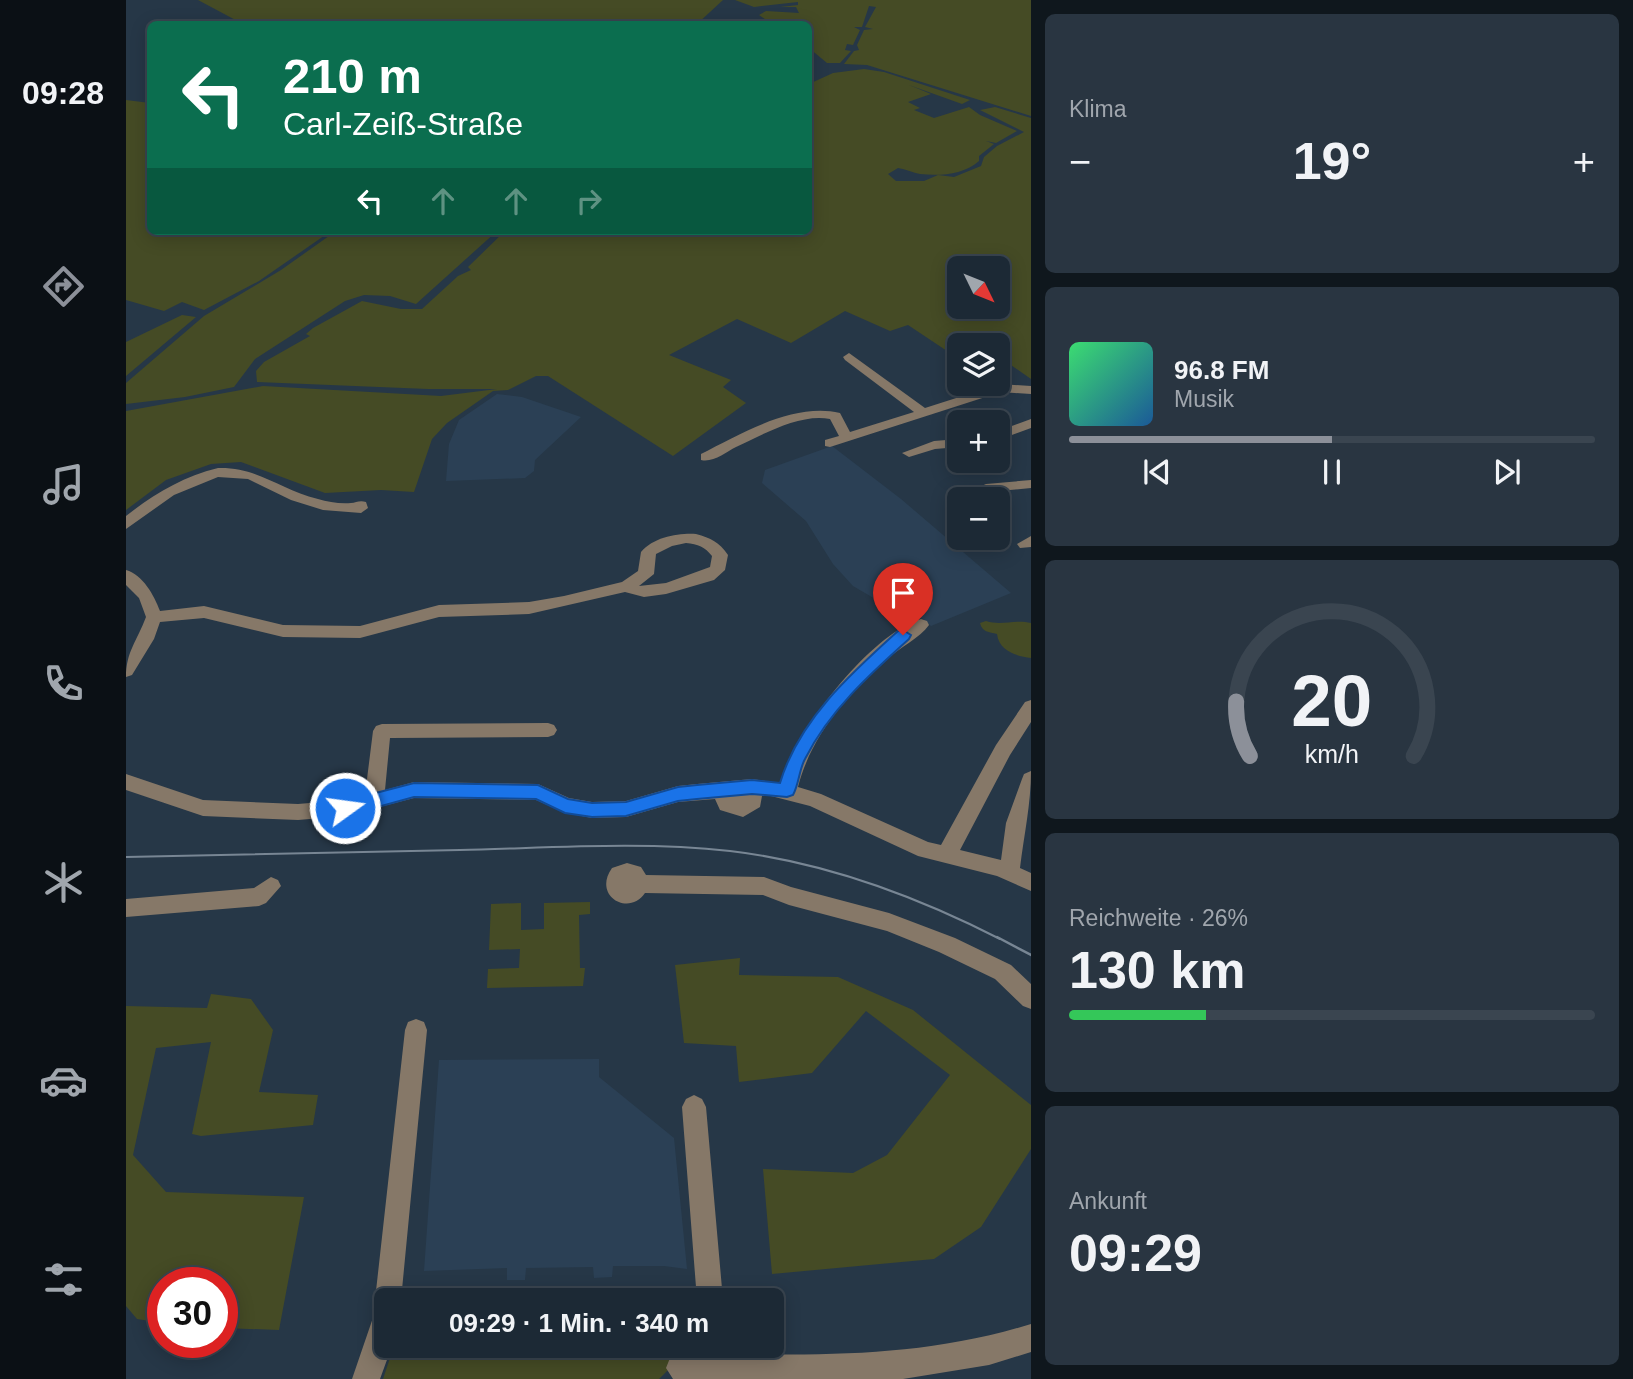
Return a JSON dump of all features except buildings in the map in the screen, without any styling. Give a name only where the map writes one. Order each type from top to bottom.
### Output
[{"type":"street","points":[[849,357],[924,413]]},
{"type":"street","points":[[830,443],[1000,388],[1026,389]]},
{"type":"street","points":[[706,457],[743,438],[820,412],[835,416],[847,438]]},
{"type":"street","points":[[1010,431],[1031,423]]},
{"type":"street","points":[[909,453],[947,444]]},
{"type":"street","points":[[126,524],[166,493],[189,481],[232,472],[251,476],[304,500],[340,508],[360,508],[361,505]]},
{"type":"street","points":[[997,487],[1031,484]]},
{"type":"street","points":[[154,617],[204,612],[283,631],[351,632],[426,613],[529,608],[627,586],[646,575],[649,552],[659,545],[694,538],[711,544],[720,555],[717,570],[708,576],[643,593],[632,591],[627,586]]},
{"type":"street","points":[[126,575],[146,596],[154,617],[146,639],[126,671]]},
{"type":"street","points":[[787,790],[796,758],[846,687],[903,635],[921,625]]},
{"type":"street","points":[[948,856],[952,841],[1003,750],[1031,707]]},
{"type":"street","points":[[374,802],[382,731],[539,726]]},
{"type":"street","points":[[1010,872],[1016,823],[1031,779]]},
{"type":"street","points":[[126,782],[203,808],[298,812],[345,808],[414,790],[538,792],[575,808],[626,809],[678,794],[720,790],[727,804],[743,809],[753,801],[752,787],[787,790],[814,799],[925,850],[1010,872],[1031,882]]},
{"type":"street","points":[[640,884],[764,886],[789,896],[890,922],[1003,972],[1031,999]]},
{"type":"street","points":[[126,908],[259,897],[271,886]]},
{"type":"street","points":[[389,1288],[416,1030]]},
{"type":"street","points":[[694,1107],[709,1288]]},
{"type":"street","points":[[749,1358],[929,1366],[975,1357],[1031,1338]]},
{"type":"street","points":[[366,1379],[374,1357]]},
{"type":"street","points":[[680,1368],[723,1358]]},
{"type":"shaded area","points":[[497,394],[522,397],[581,417],[535,460],[534,471],[525,478],[446,481],[449,444],[459,420]]},
{"type":"shaded area","points":[[832,446],[947,538],[947,550],[961,550],[1011,593],[931,626],[923,619],[889,607],[853,586],[833,564],[806,521],[762,483],[765,470]]},
{"type":"shaded area","points":[[599,1059],[599,1077],[674,1138],[687,1269],[613,1266],[612,1277],[594,1278],[593,1267],[526,1268],[525,1280],[507,1280],[507,1268],[424,1271],[439,1060]]},
{"type":"green space","points":[[198,0],[723,0],[700,21],[237,21]]},
{"type":"green space","points":[[735,0],[1031,0],[1031,116],[867,65],[844,64],[854,51],[859,50],[857,45],[864,30],[873,29],[865,27],[876,7],[869,6],[862,27],[854,27],[860,30],[853,45],[847,44],[845,50],[851,51],[840,63],[827,63],[812,50],[812,21],[768,21],[759,15],[766,11],[799,13],[796,7],[780,7],[798,5],[798,2],[754,7]]},
{"type":"green space","points":[[864,69],[884,72],[970,100],[962,104],[909,85],[931,94],[908,102],[920,108],[914,110],[934,118],[969,107],[980,115],[1017,131],[996,143],[986,141],[994,144],[979,156],[979,161],[966,169],[935,175],[898,168],[888,174],[896,181],[924,181],[938,175],[954,177],[981,166],[984,157],[997,146],[1024,132],[980,110],[995,107],[1031,118],[1031,379],[1010,364],[1010,333],[947,333],[947,351],[908,325],[890,331],[845,311],[791,343],[737,319],[669,355],[731,380],[723,387],[746,403],[673,456],[548,376],[536,376],[508,390],[493,391],[447,423],[432,439],[414,492],[381,490],[325,493],[241,462],[211,464],[166,480],[126,510],[126,411],[263,386],[441,396],[497,389],[257,382],[256,371],[264,362],[310,336],[306,334],[313,328],[362,301],[401,309],[422,309],[458,276],[471,270],[468,267],[501,235],[812,235],[812,83],[833,73]]},
{"type":"green space","points":[[126,100],[147,103],[147,235],[325,235],[259,281],[204,310],[182,302],[164,311],[126,300]]},
{"type":"green space","points":[[330,235],[493,235],[416,304],[390,296],[364,295],[345,301],[255,359],[234,387],[185,397],[126,404],[126,383],[204,316],[281,270]]},
{"type":"green space","points":[[182,315],[196,317],[126,376],[126,342]]},
{"type":"green space","points":[[980,623],[1031,623],[1031,658],[1005,649],[997,634],[982,628]]},
{"type":"green space","points":[[590,902],[590,914],[579,915],[580,968],[585,968],[583,986],[487,988],[488,969],[519,968],[520,949],[489,950],[491,904],[521,903],[521,930],[544,929],[544,903]]},
{"type":"green space","points":[[740,958],[739,975],[838,977],[913,1010],[1031,1105],[1031,1149],[981,1227],[934,1259],[772,1274],[763,1169],[853,1173],[887,1155],[950,1075],[866,1011],[812,1073],[739,1082],[736,1046],[684,1043],[675,965]]},
{"type":"green space","points":[[211,994],[251,999],[273,1030],[259,1092],[318,1095],[313,1125],[201,1136],[192,1134],[211,1042],[156,1048],[133,1155],[166,1192],[304,1197],[279,1330],[238,1329],[238,1267],[147,1267],[147,1321],[137,1319],[126,1306],[126,1006],[207,1008]]},
{"type":"green space","points":[[390,1358],[698,1358],[670,1368],[659,1379],[383,1379]]},
{"type":"tram line","points":[[126,857],[595,846],[663,846],[730,851],[800,863],[869,883],[936,909],[1000,939]]},
{"type":"tram line","points":[[997,937],[1031,955]]},
{"type":"route","points":[[345,808],[414,790],[538,792],[565,806],[592,810],[626,809],[678,794],[697,792],[752,787],[787,790],[796,758],[846,687],[903,635]]}]
